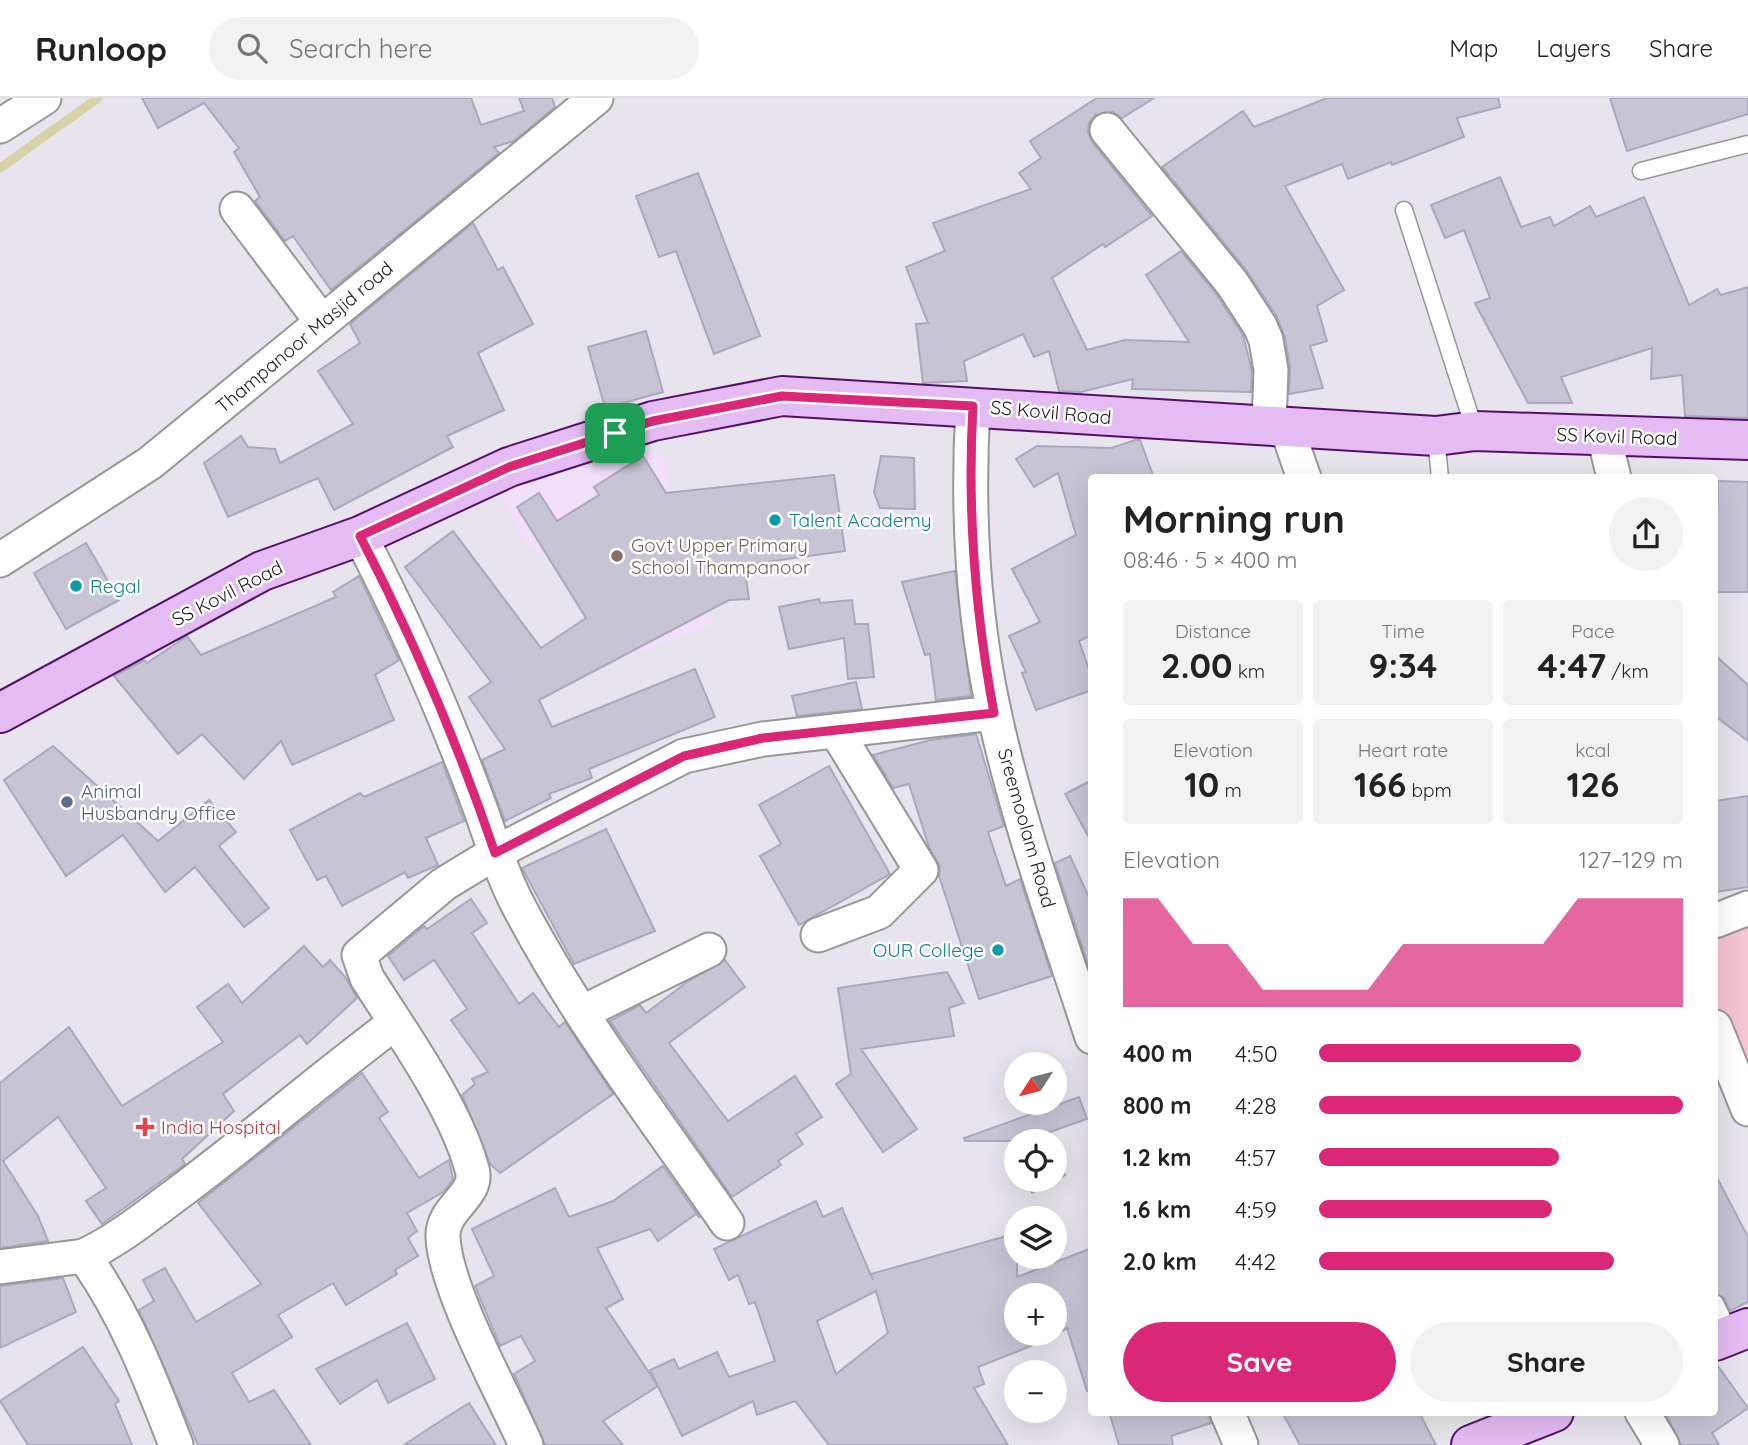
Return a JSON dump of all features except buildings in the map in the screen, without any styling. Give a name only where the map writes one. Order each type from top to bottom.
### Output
[{"type":"street","points":[[0,126],[44,98]]},
{"type":"street","name":"Thampanoor Masjid road","points":[[0,560],[150,463],[596,98]]},
{"type":"street","points":[[1107,130],[1232,282],[1260,326],[1266,340],[1278,426],[1302,474]]},
{"type":"street","points":[[237,209],[322,321]]},
{"type":"street","name":"SS Kovil Road","points":[[0,713],[262,571],[360,536],[509,467],[653,421],[782,396],[1436,436],[1475,431],[1748,440]]},
{"type":"street","name":"Sreemoolam Road","points":[[973,406],[969,482],[972,552],[994,713],[1024,826],[1088,1025]]},
{"type":"street","points":[[1604,436],[1613,474]]},
{"type":"street","points":[[360,536],[407,626],[473,790],[495,853],[518,904],[583,1012],[727,1223]]},
{"type":"street","points":[[526,1445],[460,1300],[443,1237],[447,1215],[471,1189],[473,1172],[460,1134],[367,978],[359,956],[444,884],[495,853],[684,756],[763,738],[994,713]]},
{"type":"street","points":[[818,934],[879,912],[921,870],[836,731]]},
{"type":"street","points":[[1718,920],[1748,908]]},
{"type":"street","points":[[583,1012],[709,950]]},
{"type":"street","points":[[0,1267],[83,1256],[112,1243],[251,1139],[333,1069],[396,1023]]},
{"type":"street","points":[[1718,1034],[1748,1109]]},
{"type":"street","points":[[83,1256],[106,1287],[153,1386],[176,1445]]},
{"type":"street","points":[[1229,1416],[1241,1445]]},
{"type":"street","points":[[1471,1445],[1544,1416]]},
{"type":"street","points":[[1644,1416],[1662,1445]]},
{"type":"lane","points":[[1641,172],[1748,144]]},
{"type":"lane","points":[[1404,210],[1475,431]]},
{"type":"lane","points":[[1436,436],[1440,474]]},
{"type":"shaded area","name":"Govt Upper Primary School Thampanoor","points":[[660,450],[712,625],[619,660],[593,610],[561,571],[524,542],[499,491]]},
{"type":"shaded area","points":[[1748,928],[1748,1103],[1723,1050],[1718,1016],[1718,935]]},
{"type":"shaded area","points":[[1408,1416],[1497,1418],[1418,1443]]},
{"type":"waterway","points":[[0,168],[98,98]]},
{"type":"place","name":"Talent Academy","points":[[775,520]]},
{"type":"place","name":"Govt Upper Primary School Thampanoor","points":[[617,556]]},
{"type":"place","name":"Regal","points":[[76,586]]},
{"type":"place","name":"Animal Husbandry Office","points":[[67,802]]},
{"type":"place","name":"OUR College","points":[[998,950]]},
{"type":"place","name":"India Hospital","points":[[145,1127]]},
{"type":"route","points":[[782,396],[973,406],[969,482],[972,552],[994,713],[763,738],[684,756],[495,853],[473,790],[407,626],[360,536],[509,467],[615,433],[653,421],[782,396]]}]
